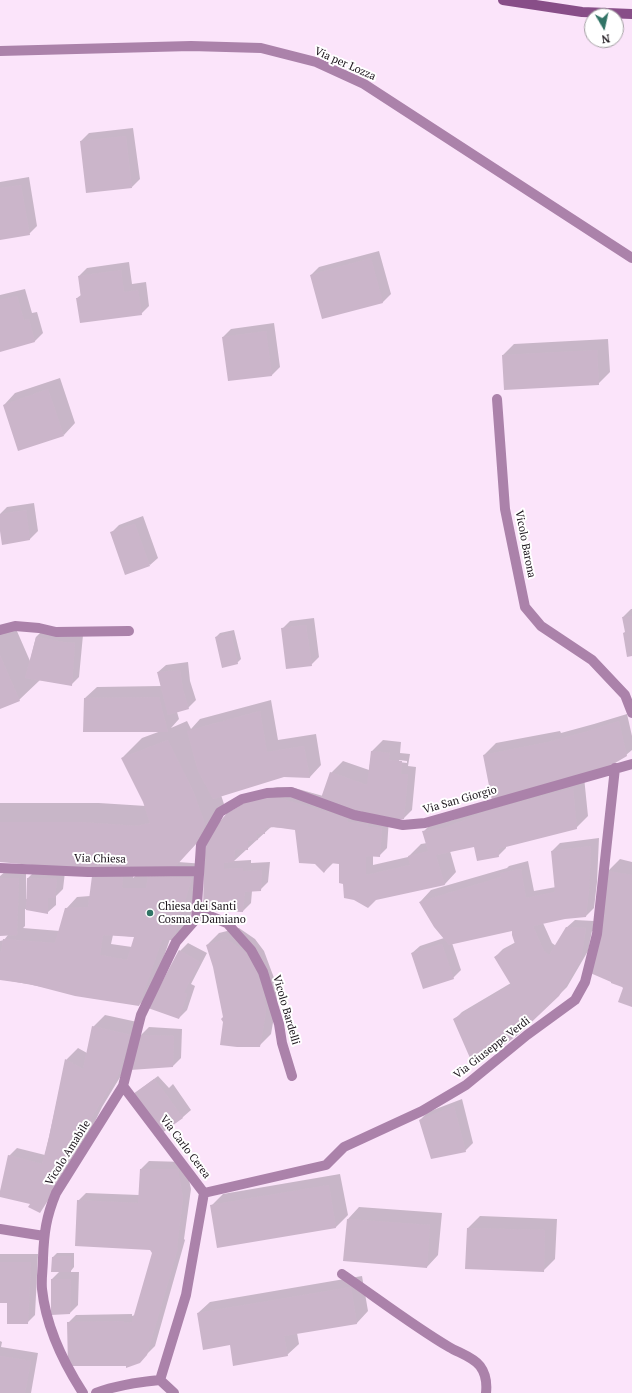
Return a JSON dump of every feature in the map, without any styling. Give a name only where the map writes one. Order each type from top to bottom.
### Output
[{"type":"main road","points":[[503,0],[582,12],[632,14]]},
{"type":"street","name":"Via per Lozza","points":[[0,51],[191,46],[261,48],[316,62],[364,84],[632,258]]},
{"type":"street","name":"Vicolo Barona","points":[[497,399],[505,509],[525,607],[541,626],[592,660],[625,695],[632,714]]},
{"type":"street","points":[[0,630],[15,626],[39,628],[56,632],[129,631]]},
{"type":"street","name":"Via San Giorgio","points":[[197,911],[201,845],[220,812],[242,799],[267,792],[291,792],[354,815],[403,825],[425,823],[632,764]]},
{"type":"street","name":"Via Giuseppe Verdi","points":[[204,1193],[326,1165],[344,1146],[422,1111],[466,1085],[527,1035],[575,1000],[585,982],[596,934],[615,768]]},
{"type":"street","name":"Via Chiesa","points":[[0,868],[88,872],[199,871]]},
{"type":"street","points":[[123,1086],[142,1015],[176,942],[196,919],[197,911]]},
{"type":"street","name":"Vicolo Bardelli","points":[[197,911],[227,924],[251,950],[263,972],[279,1024],[282,1043],[292,1076]]},
{"type":"street","name":"Via Carlo Cerea","points":[[123,1086],[204,1193],[186,1295],[160,1380]]},
{"type":"street","name":"Vicolo Amabile","points":[[83,1393],[67,1367],[53,1336],[46,1312],[42,1288],[44,1236],[48,1212],[56,1193],[123,1086]]},
{"type":"street","points":[[0,1229],[44,1236]]},
{"type":"street","points":[[342,1274],[450,1348],[474,1361],[480,1366],[484,1374],[487,1385],[486,1393]]},
{"type":"street","points":[[96,1393],[133,1382],[160,1380],[174,1393]]},
{"type":"building","points":[[126,136],[132,188],[86,193],[80,141]]},
{"type":"building","points":[[21,185],[30,235],[0,240],[0,188]]},
{"type":"building","points":[[371,258],[383,303],[322,319],[310,275]]},
{"type":"building","points":[[121,270],[124,292],[138,290],[142,315],[80,323],[76,298],[81,298],[78,276]]},
{"type":"building","points":[[17,296],[24,320],[29,319],[35,342],[0,352],[0,300]]},
{"type":"building","points":[[266,331],[272,376],[228,381],[222,337]]},
{"type":"building","points":[[597,350],[599,385],[504,390],[502,355]]},
{"type":"building","points":[[48,389],[64,436],[18,451],[3,405]]},
{"type":"building","points":[[26,510],[30,540],[2,545],[0,514]]},
{"type":"building","points":[[135,524],[150,566],[125,575],[110,532]]},
{"type":"building","points":[[632,616],[632,656],[627,657],[622,617]]},
{"type":"building","points":[[306,625],[312,666],[286,669],[281,628]]},
{"type":"building","points":[[231,633],[238,664],[222,668],[215,637]]},
{"type":"building","points":[[36,637],[75,643],[72,686],[25,678]]},
{"type":"building","points":[[0,655],[20,701],[0,709]]},
{"type":"building","points":[[180,670],[183,689],[189,709],[168,715],[157,672]]},
{"type":"building","points":[[159,697],[168,732],[83,732],[84,698]]},
{"type":"building","points":[[260,711],[267,752],[304,746],[310,778],[284,777],[213,799],[198,771],[187,731]]},
{"type":"building","points":[[619,721],[627,756],[610,766],[492,801],[483,755],[548,742]]},
{"type":"building","points":[[168,740],[194,793],[205,824],[196,844],[175,867],[86,870],[0,862],[0,822],[79,822],[137,826],[150,823],[143,802],[121,758]]},
{"type":"building","points":[[371,751],[390,753],[389,760],[402,761],[401,774],[408,774],[404,819],[383,819],[321,798],[330,772],[367,785]]},
{"type":"building","points":[[573,788],[577,829],[498,849],[499,857],[477,861],[474,847],[436,855],[445,885],[376,900],[368,908],[354,900],[344,898],[343,884],[339,883],[339,864],[330,863],[324,873],[315,864],[299,863],[295,830],[274,827],[265,828],[265,834],[256,833],[258,840],[248,841],[248,850],[235,849],[234,862],[224,863],[224,869],[243,868],[243,871],[262,870],[261,891],[245,892],[243,912],[203,911],[206,842],[212,831],[227,813],[248,802],[265,798],[279,798],[348,818],[347,822],[368,824],[368,827],[382,827],[380,857],[366,856],[366,875],[410,865],[408,856],[428,851],[422,831],[444,828],[490,810]]},
{"type":"building","points":[[591,846],[586,917],[565,919],[533,926],[544,951],[549,955],[566,927],[586,928],[581,960],[559,996],[519,1034],[486,1058],[482,1051],[470,1058],[453,1019],[511,985],[494,957],[515,944],[512,931],[449,945],[434,927],[419,902],[501,877],[500,873],[521,869],[526,898],[555,892],[551,851]]},
{"type":"building","points":[[607,871],[632,875],[632,1007],[618,1002],[623,988],[622,987],[588,972]]},
{"type":"building","points":[[92,876],[123,877],[122,888],[146,888],[148,876],[192,878],[173,940],[162,940],[139,1006],[75,996],[29,984],[0,980],[0,951],[1,952],[3,939],[55,943],[65,908],[88,907]],"holes":[[[103,935],[134,937],[127,960],[100,955]]]},
{"type":"building","points":[[0,878],[19,878],[17,935],[0,936]]},
{"type":"building","points":[[27,878],[57,879],[55,898],[48,898],[48,914],[26,910]]},
{"type":"building","points":[[226,939],[243,950],[253,962],[263,990],[266,1012],[260,1047],[220,1045],[223,1022],[221,1019],[223,1017],[213,967],[206,945]]},
{"type":"building","points":[[442,944],[454,979],[423,989],[411,953]]},
{"type":"building","points":[[179,950],[200,962],[184,992],[187,994],[179,1019],[148,1008]]},
{"type":"building","points":[[92,1026],[131,1035],[117,1077],[90,1120],[40,1213],[28,1207],[30,1204],[0,1197],[8,1155],[42,1164],[65,1059],[83,1069]]},
{"type":"building","points":[[140,1035],[174,1036],[173,1067],[130,1070]]},
{"type":"building","points":[[154,1079],[183,1118],[162,1133],[133,1094]]},
{"type":"building","points":[[454,1106],[466,1152],[431,1159],[419,1120]]},
{"type":"building","points":[[140,1169],[178,1169],[183,1198],[178,1248],[147,1355],[140,1363],[126,1368],[126,1366],[68,1366],[67,1322],[132,1322],[152,1253],[150,1250],[75,1246],[77,1200],[138,1203]]},
{"type":"building","points":[[329,1185],[336,1228],[217,1248],[210,1205]]},
{"type":"building","points":[[347,1219],[430,1225],[427,1268],[343,1261]]},
{"type":"building","points":[[467,1228],[545,1230],[544,1272],[465,1269]]},
{"type":"building","points":[[71,1256],[71,1272],[51,1272],[52,1257]]},
{"type":"building","points":[[0,1262],[31,1262],[28,1324],[7,1324],[7,1303],[0,1303]]},
{"type":"building","points":[[51,1279],[71,1279],[70,1314],[51,1315]]},
{"type":"building","points":[[351,1287],[357,1324],[284,1336],[288,1356],[233,1366],[230,1345],[203,1350],[197,1313]]},
{"type":"building","points":[[0,1356],[31,1361],[25,1393],[0,1393]]},
{"type":"place","name":"Chiesa dei Santi Cosma e Damiano","points":[[150,913]]}]
